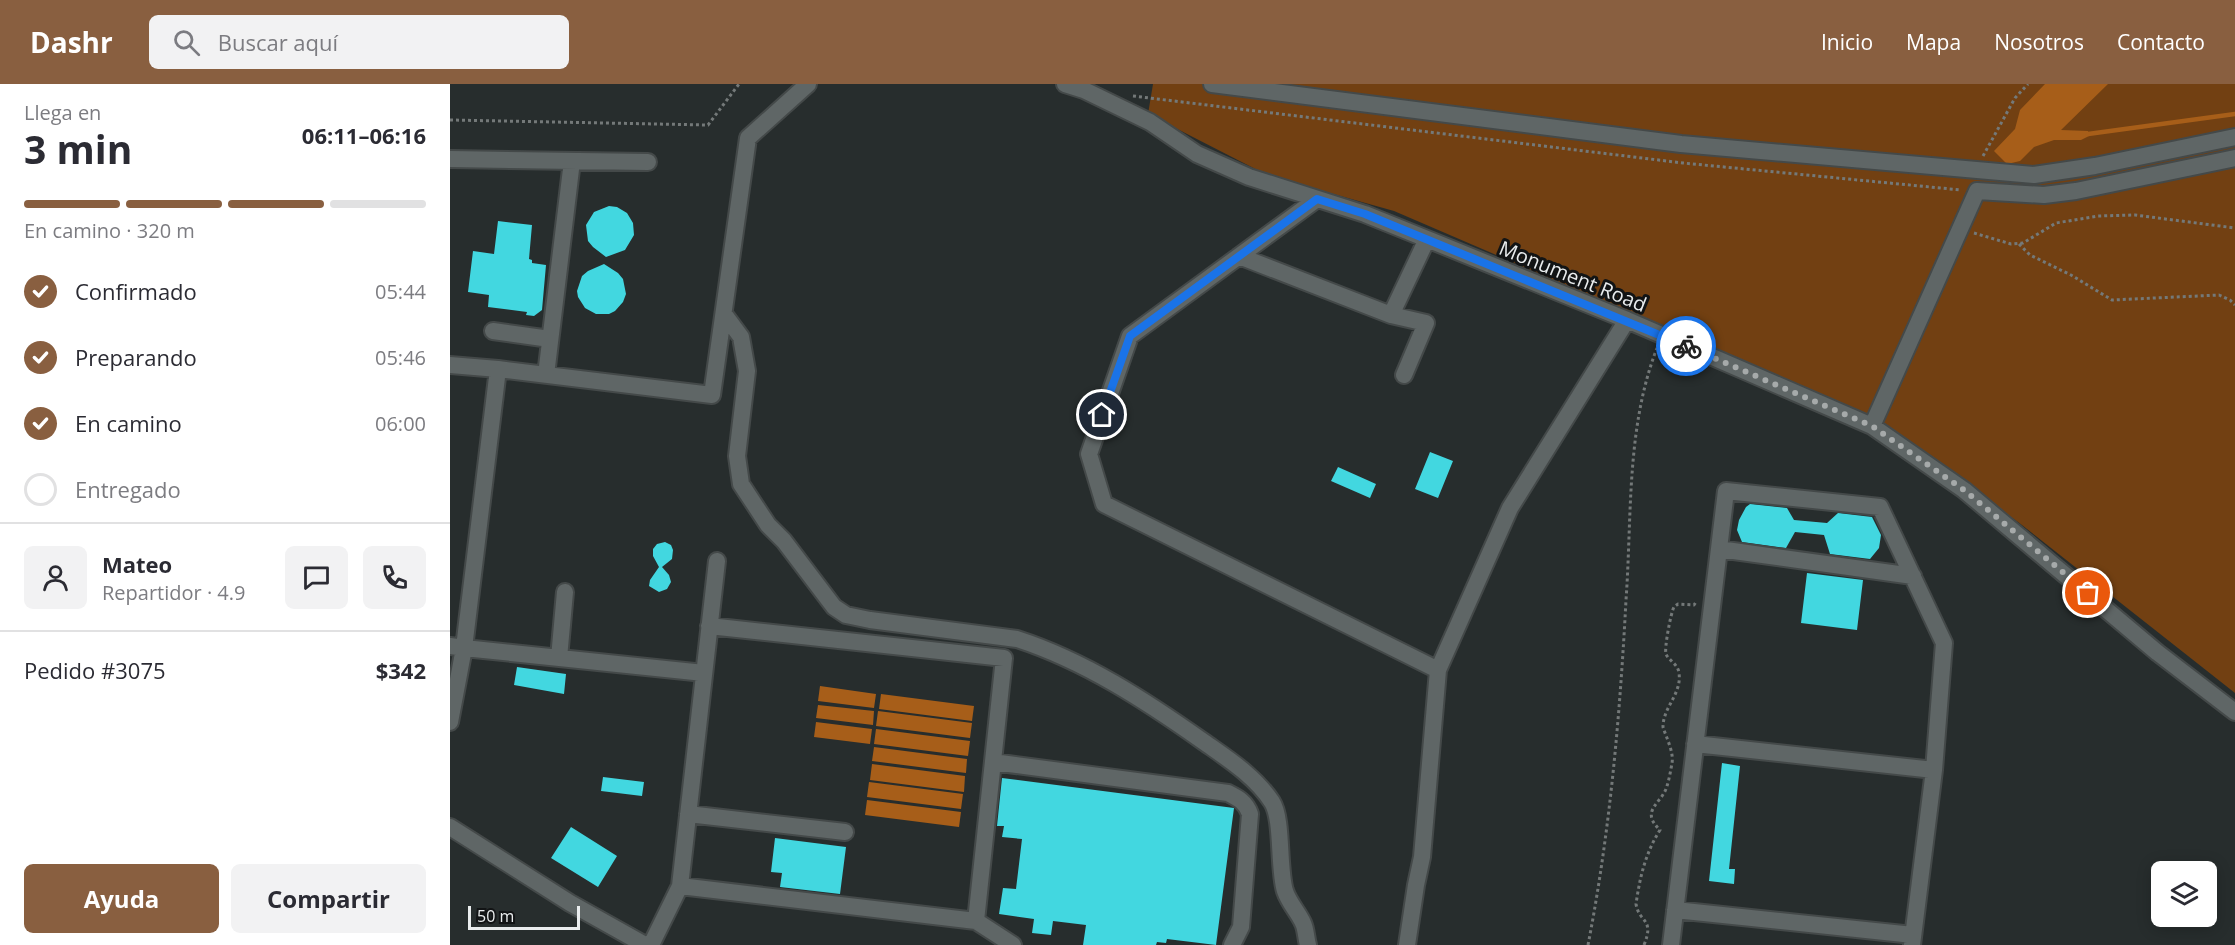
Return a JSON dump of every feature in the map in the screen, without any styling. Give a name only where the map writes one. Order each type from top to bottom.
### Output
[{"type":"street","points":[[450,365],[712,395],[747,138],[808,84]]},
{"type":"street","name":"Monument Road","points":[[1065,84],[1084,90],[1150,122],[1197,153],[1249,177],[1365,214],[1627,320],[1872,426],[1964,490],[2158,653],[2235,712]]},
{"type":"street","points":[[1212,84],[1681,144],[2034,175],[2106,164],[2235,137]]},
{"type":"street","points":[[1977,191],[2044,195],[2076,191],[2235,158]]},
{"type":"street","points":[[450,159],[648,162]]},
{"type":"street","points":[[546,375],[572,161]]},
{"type":"street","points":[[1872,426],[1961,230],[1977,191],[1980,170]]},
{"type":"street","points":[[1317,199],[1130,336],[1089,454],[1104,504],[1438,670]]},
{"type":"street","points":[[1391,315],[1427,239]]},
{"type":"street","points":[[1239,256],[1391,315],[1426,323],[1404,375]]},
{"type":"street","points":[[724,314],[741,337],[747,371],[737,456],[741,484],[768,525],[784,541],[834,607],[846,615],[870,620],[1017,639],[1031,644],[1097,673],[1168,717],[1225,757],[1244,771],[1273,803],[1277,817],[1285,891],[1303,923],[1308,945]]},
{"type":"street","points":[[1407,945],[1422,857],[1438,670],[1510,508],[1627,320]]},
{"type":"street","points":[[493,331],[550,339]]},
{"type":"street","points":[[450,722],[457,647],[498,369]]},
{"type":"street","points":[[1671,945],[1675,910],[1695,744],[1726,491],[1880,507],[1944,643],[1934,770],[1913,940],[1675,910]]},
{"type":"street","points":[[1719,549],[1913,576]]},
{"type":"street","points":[[651,945],[680,886],[717,561]]},
{"type":"street","points":[[559,658],[565,592]]},
{"type":"street","points":[[709,626],[1004,658],[976,921]]},
{"type":"street","points":[[457,647],[704,673]]},
{"type":"street","points":[[1695,744],[1934,770]]},
{"type":"street","points":[[993,762],[1228,793],[1241,800],[1247,806],[1250,814],[1241,927],[1232,945]]},
{"type":"street","points":[[688,814],[845,832]]},
{"type":"street","points":[[450,827],[570,903],[645,945]]},
{"type":"street","points":[[680,886],[976,921],[1013,945]]},
{"type":"path","points":[[450,120],[708,125],[739,84]]},
{"type":"path","points":[[1980,170],[1985,150],[2015,98],[2028,84]]},
{"type":"path","points":[[1131,96],[1683,163],[1977,191]]},
{"type":"path","points":[[1961,230],[2011,244],[2023,243],[2056,223],[2098,216],[2135,215],[2235,228]]},
{"type":"path","points":[[2018,243],[2030,255],[2071,275],[2112,300],[2219,295],[2235,305]]},
{"type":"path","points":[[1588,945],[1610,798],[1626,601],[1635,439],[1649,369],[1662,335]]},
{"type":"path","points":[[1644,945],[1648,934],[1646,921],[1636,909],[1636,904],[1643,864],[1660,830],[1652,820],[1651,812],[1667,786],[1668,774],[1672,765],[1673,757],[1663,721],[1668,707],[1676,696],[1679,680],[1679,672],[1665,652],[1665,644],[1674,608],[1678,604],[1694,605],[1697,601]]},
{"type":"shaded area","points":[[1153,84],[2235,84],[2235,693],[2018,522],[1859,411],[1394,211],[1269,176],[1148,114]]},
{"type":"shaded area","points":[[2045,84],[2108,84],[2061,130],[2088,131],[2089,136],[2081,140],[2054,140],[2034,147],[2020,161],[2007,164],[1994,151],[2015,129],[2020,110]]},
{"type":"shaded area","points":[[820,686],[876,694],[874,708],[818,701]]},
{"type":"shaded area","points":[[881,694],[974,706],[972,721],[879,709]]},
{"type":"shaded area","points":[[818,705],[874,711],[873,725],[816,718]]},
{"type":"shaded area","points":[[878,711],[972,723],[970,738],[876,726]]},
{"type":"shaded area","points":[[816,722],[872,729],[870,744],[814,737]]},
{"type":"shaded area","points":[[876,729],[970,741],[968,756],[874,744]]},
{"type":"shaded area","points":[[874,747],[967,759],[966,773],[872,761]]},
{"type":"shaded area","points":[[872,764],[965,776],[964,792],[870,780]]},
{"type":"shaded area","points":[[869,782],[963,794],[961,809],[867,797]]},
{"type":"shaded area","points":[[867,800],[961,812],[959,827],[865,815]]},
{"type":"building","points":[[609,206],[617,207],[627,213],[633,223],[634,235],[625,250],[606,257],[588,241],[586,225],[594,212]]},
{"type":"building","points":[[498,221],[532,225],[529,259],[532,263],[546,265],[542,310],[534,316],[526,315],[527,312],[488,307],[489,295],[468,292],[473,251],[494,254]]},
{"type":"building","points":[[604,264],[623,279],[626,294],[623,302],[615,311],[609,314],[596,314],[585,308],[577,291],[582,276]]},
{"type":"building","points":[[1430,452],[1453,461],[1438,498],[1415,489]]},
{"type":"building","points":[[1338,467],[1376,484],[1370,498],[1331,481]]},
{"type":"building","points":[[1750,504],[1787,508],[1794,520],[1827,523],[1838,513],[1872,517],[1881,535],[1879,548],[1870,559],[1830,554],[1824,535],[1795,532],[1786,548],[1742,542],[1737,530],[1739,520]]},
{"type":"building","points":[[665,542],[671,545],[673,550],[672,559],[662,567],[669,575],[671,582],[667,589],[659,592],[649,586],[650,580],[659,567],[653,556],[653,549],[657,544]]},
{"type":"building","points":[[1807,573],[1863,580],[1857,630],[1801,623]]},
{"type":"building","points":[[517,667],[566,674],[564,694],[514,685]]},
{"type":"building","points":[[1722,763],[1740,766],[1729,869],[1735,869],[1734,884],[1709,881]]},
{"type":"building","points":[[603,777],[644,782],[642,796],[601,791]]},
{"type":"building","points":[[1002,778],[1234,808],[1216,945],[1167,939],[1166,943],[1157,942],[1156,945],[1083,945],[1086,925],[1053,921],[1051,935],[1032,933],[1034,919],[999,914],[1003,888],[1016,889],[1022,839],[1002,837],[1004,826],[997,826]]},
{"type":"building","points":[[571,827],[617,856],[598,887],[551,858]]},
{"type":"building","points":[[775,838],[846,847],[840,894],[780,887],[782,873],[771,872]]},
{"type":"waterway","points":[[2088,134],[2235,114]]},
{"type":"way so far","points":[[1686,346],[1872,426],[1964,490],[2088,593]]},
{"type":"route","points":[[1102,415],[1130,336],[1317,199],[1365,214],[1686,346]]}]
